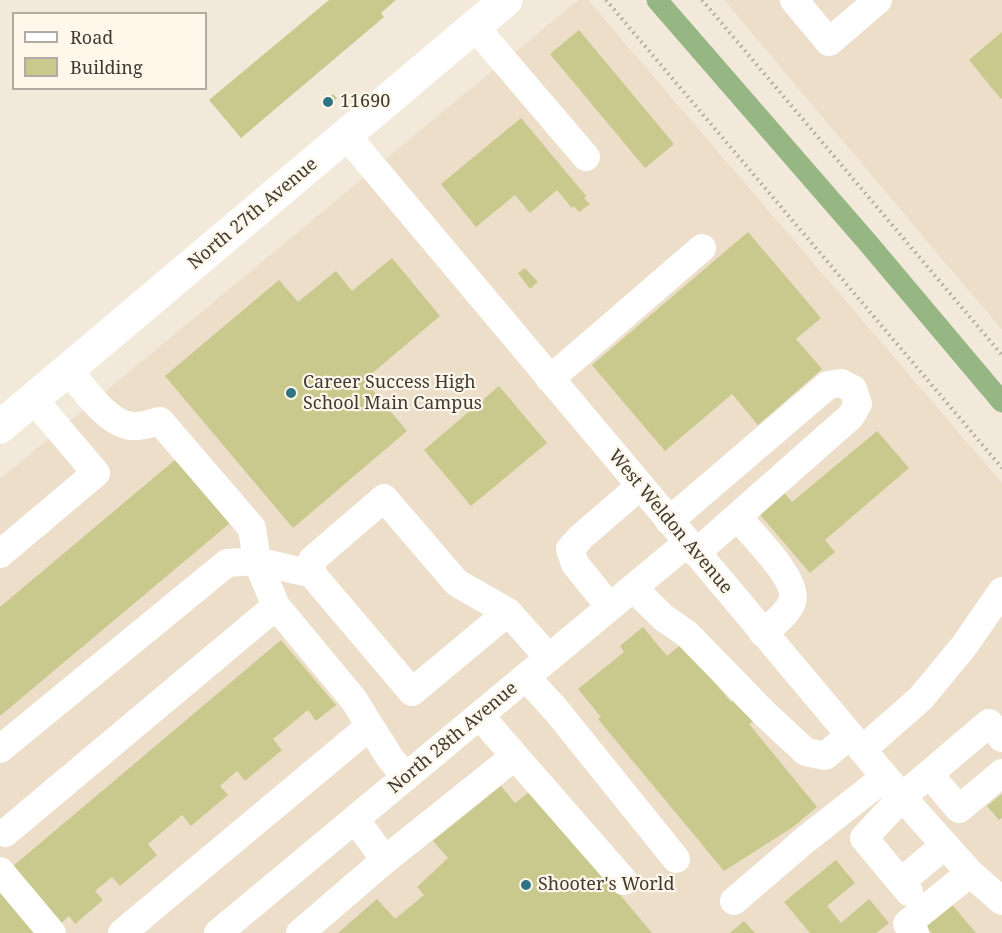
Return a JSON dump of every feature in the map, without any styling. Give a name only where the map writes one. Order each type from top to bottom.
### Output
[{"type":"main road","name":"North 27th Avenue","points":[[0,427],[506,0]]},
{"type":"street","points":[[794,0],[829,42],[878,0]]},
{"type":"street","points":[[476,27],[586,157]]},
{"type":"street","name":"West Weldon Avenue","points":[[346,135],[894,787],[970,873],[1002,901]]},
{"type":"street","points":[[550,379],[702,248]]},
{"type":"street","points":[[68,370],[110,417],[120,424],[133,426],[160,421],[252,528],[257,561],[276,606],[354,700],[390,758],[406,777]]},
{"type":"street","name":"North 28th Avenue","points":[[237,927],[355,819],[633,588],[737,517],[851,416],[858,404],[853,389],[841,383],[828,385],[669,521]]},
{"type":"street","points":[[0,554],[96,473],[34,400]]},
{"type":"street","points":[[610,607],[575,564],[570,549],[640,486]]},
{"type":"street","points":[[312,574],[312,561],[384,498],[457,583],[508,612],[549,658]]},
{"type":"street","points":[[737,517],[780,568],[791,585],[794,599],[788,610],[763,633]]},
{"type":"street","points":[[0,749],[227,563],[257,561],[312,574],[412,692],[508,612]]},
{"type":"street","points":[[633,588],[664,618],[687,634],[806,753],[825,756],[856,742],[921,698],[964,646],[1002,591]]},
{"type":"street","points":[[5,833],[276,606]]},
{"type":"street","points":[[526,677],[556,710],[676,859]]},
{"type":"street","points":[[480,716],[624,881]]},
{"type":"street","points":[[734,901],[805,840],[894,787],[929,774],[989,723],[1002,738]]},
{"type":"street","points":[[122,933],[370,726]]},
{"type":"street","points":[[300,933],[385,860],[515,756]]},
{"type":"street","points":[[929,774],[959,808],[1002,773]]},
{"type":"street","points":[[894,787],[864,838],[905,887],[945,845]]},
{"type":"street","points":[[355,819],[385,860]]},
{"type":"street","points":[[0,871],[52,933]]},
{"type":"street","points":[[915,933],[907,924],[970,873]]},
{"type":"path","points":[[606,0],[1002,468]]},
{"type":"path","points":[[702,0],[1002,355]]},
{"type":"shaded area","points":[[578,0],[588,0],[1002,483],[1002,933],[0,933],[0,479]]},
{"type":"shaded area","points":[[724,0],[1002,0],[1002,330]]},
{"type":"building","points":[[329,0],[396,0],[381,13],[384,17],[241,138],[209,100]]},
{"type":"building","points":[[579,30],[674,144],[645,168],[550,54]]},
{"type":"building","points":[[1002,32],[1002,98],[1001,99],[969,60]]},
{"type":"building","points":[[333,94],[337,98],[331,104],[323,103]]},
{"type":"building","points":[[521,118],[586,196],[584,198],[590,204],[579,212],[574,206],[572,208],[557,190],[530,213],[515,195],[476,227],[441,184]]},
{"type":"building","points":[[748,232],[821,318],[796,339],[822,369],[758,425],[732,394],[665,451],[592,365]]},
{"type":"building","points":[[392,258],[440,316],[364,380],[407,431],[293,528],[165,376],[279,280],[298,302],[336,271],[352,291]]},
{"type":"building","points":[[525,268],[538,282],[530,289],[518,273]]},
{"type":"building","points":[[499,386],[547,443],[471,506],[424,450]]},
{"type":"building","points":[[877,431],[909,468],[825,540],[835,552],[810,573],[756,510],[781,489],[792,502]]},
{"type":"building","points":[[176,459],[230,523],[0,716],[0,607]]},
{"type":"building","points":[[643,627],[667,656],[682,644],[731,702],[736,698],[754,721],[749,724],[817,807],[793,827],[724,871],[598,719],[601,717],[578,689],[624,652],[620,646]]},
{"type":"building","points":[[281,640],[336,705],[316,721],[308,710],[273,739],[282,750],[245,781],[237,771],[220,786],[228,795],[191,826],[182,815],[148,844],[157,855],[120,886],[112,877],[95,891],[103,900],[75,924],[69,916],[60,924],[12,867]]},
{"type":"building","points":[[501,786],[515,803],[532,790],[652,933],[338,933],[377,899],[395,919],[424,895],[417,887],[448,858],[433,841]]},
{"type":"building","points":[[1002,794],[1002,818],[999,820],[987,806]]},
{"type":"building","points":[[836,860],[855,883],[827,906],[841,923],[869,899],[889,923],[876,933],[810,933],[784,902]]},
{"type":"building","points":[[0,882],[42,933],[0,933]]},
{"type":"building","points":[[949,901],[976,933],[932,933],[923,923]]},
{"type":"building","points":[[744,921],[755,933],[730,933]]},
{"type":"waterway","points":[[657,0],[868,243],[1002,402]]},
{"type":"place","name":"11690","points":[[328,102]]},
{"type":"place","name":"Career Success High School Main Campus","points":[[291,393]]},
{"type":"place","name":"Shooter's World","points":[[526,885]]}]
